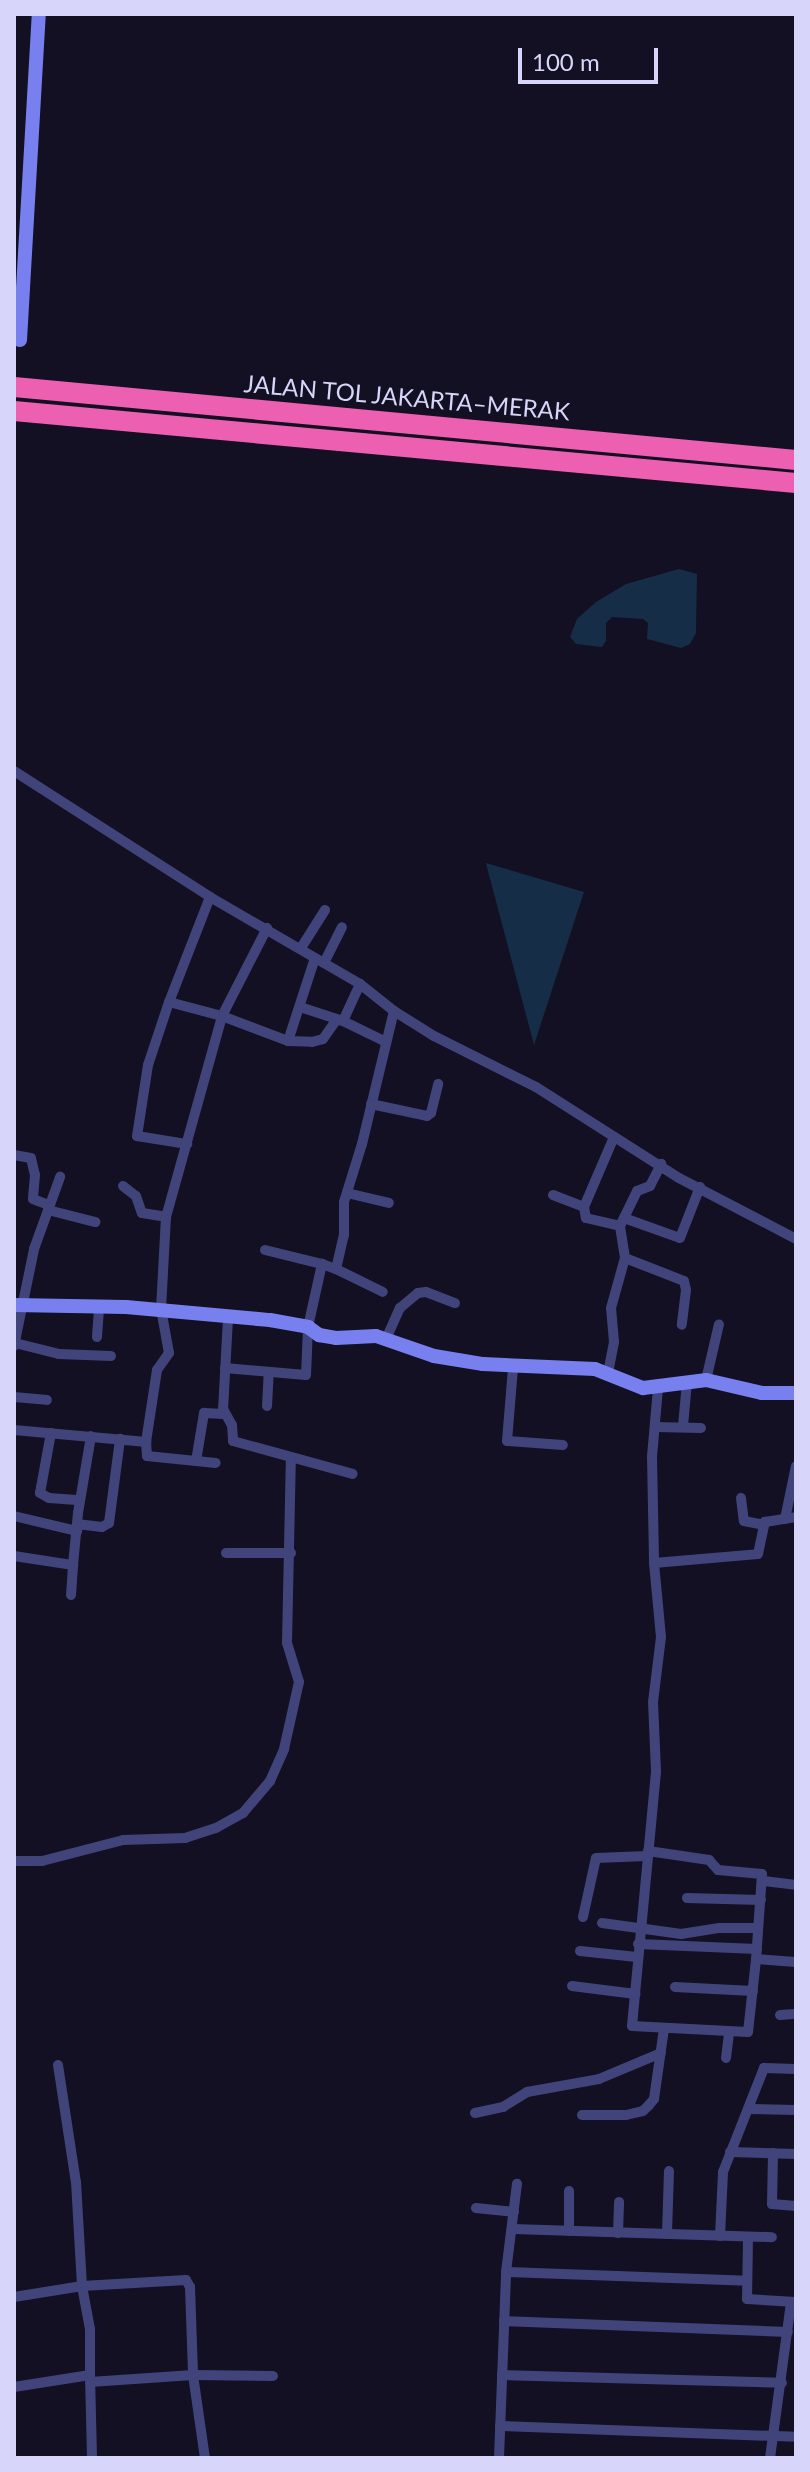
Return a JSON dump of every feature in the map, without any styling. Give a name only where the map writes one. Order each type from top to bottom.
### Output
[{"type":"highway","name":"JALAN TOL JAKARTA–MERAK","points":[[14,387],[796,460]]},
{"type":"highway","name":"JALAN TOL JAKARTA–MERAK","points":[[14,411],[796,483]]},
{"type":"street","points":[[20,340],[39,14]]},
{"type":"street","points":[[14,771],[210,897],[360,984],[394,1011],[434,1036],[536,1087],[679,1178],[796,1239]]},
{"type":"street","points":[[187,1144],[137,1136],[148,1065],[210,897]]},
{"type":"street","points":[[301,948],[325,910]]},
{"type":"street","points":[[288,1041],[320,961],[342,927]]},
{"type":"street","points":[[216,1463],[147,1456],[146,1442],[157,1370],[169,1353],[161,1309],[166,1217],[222,1016],[267,928]]},
{"type":"street","points":[[169,1002],[222,1016],[288,1041],[323,1039],[340,1020],[360,984]]},
{"type":"street","points":[[300,1007],[340,1020],[386,1042]]},
{"type":"street","points":[[336,1269],[344,1235],[343,1210],[394,1011]]},
{"type":"street","points":[[371,1104],[427,1116],[431,1113],[438,1084]]},
{"type":"street","points":[[614,1137],[584,1207],[586,1218],[622,1222],[680,1238],[700,1187]]},
{"type":"street","points":[[14,1155],[31,1158],[35,1175],[33,1199],[95,1222]]},
{"type":"street","points":[[608,1373],[614,1342],[611,1308],[625,1258],[622,1222],[637,1191],[650,1186],[661,1164]]},
{"type":"street","points":[[60,1177],[18,1306],[14,1344],[59,1354],[111,1356]]},
{"type":"street","points":[[123,1186],[136,1196],[142,1213],[166,1217]]},
{"type":"street","points":[[347,1193],[389,1203]]},
{"type":"street","points":[[553,1195],[584,1207]]},
{"type":"street","points":[[265,1250],[322,1264],[383,1292]]},
{"type":"street","points":[[625,1258],[684,1281],[686,1290],[682,1325]]},
{"type":"street","points":[[225,1368],[306,1375],[308,1327],[322,1264]]},
{"type":"street","points":[[386,1339],[400,1308],[418,1293],[426,1292],[455,1303]]},
{"type":"street","points":[[18,1306],[161,1309],[308,1327],[327,1337],[386,1339],[438,1357],[513,1368],[578,1368],[608,1373],[635,1386],[658,1388],[706,1380],[762,1393],[796,1393]]},
{"type":"street","points":[[97,1337],[99,1306]]},
{"type":"street","points":[[228,1318],[224,1414],[232,1425],[233,1441],[353,1474]]},
{"type":"street","points":[[706,1380],[719,1324]]},
{"type":"street","points":[[513,1368],[507,1441],[563,1445]]},
{"type":"street","points":[[267,1406],[269,1372]]},
{"type":"street","points":[[683,1426],[687,1382]]},
{"type":"street","points":[[583,1917],[596,1858],[648,1854],[709,1860],[718,1870],[759,1872],[764,1881],[750,2031],[632,2026],[639,1928],[648,1854],[656,1772],[653,1702],[661,1637],[654,1563],[658,1388]]},
{"type":"street","points":[[14,1397],[47,1400]]},
{"type":"street","points":[[196,1461],[204,1413],[224,1414]]},
{"type":"street","points":[[655,1427],[701,1428]]},
{"type":"street","points":[[14,1430],[146,1442]]},
{"type":"street","points":[[51,1433],[40,1493],[49,1498],[80,1500]]},
{"type":"street","points":[[71,1595],[80,1500],[91,1436]]},
{"type":"street","points":[[14,1516],[77,1528],[102,1527],[109,1523],[120,1439]]},
{"type":"street","points":[[14,1861],[42,1861],[123,1840],[185,1838],[216,1828],[243,1813],[270,1781],[279,1763],[299,1682],[287,1643],[291,1459]]},
{"type":"street","points":[[654,1563],[758,1554],[764,1525],[769,1520],[790,1518],[796,1466]]},
{"type":"street","points":[[741,1498],[744,1521],[764,1525]]},
{"type":"street","points":[[226,1553],[291,1553]]},
{"type":"street","points":[[14,1556],[73,1565]]},
{"type":"street","points":[[764,1881],[796,1885]]},
{"type":"street","points":[[687,1898],[761,1900]]},
{"type":"street","points":[[602,1923],[681,1934],[720,1928],[758,1928]]},
{"type":"street","points":[[638,1944],[757,1954],[796,1962]]},
{"type":"street","points":[[580,1951],[637,1957]]},
{"type":"street","points":[[572,1986],[635,1994]]},
{"type":"street","points":[[675,1987],[753,1991]]},
{"type":"street","points":[[780,2015],[796,2014]]},
{"type":"street","points":[[582,2115],[626,2115],[643,2111],[654,2099],[664,2029]]},
{"type":"street","points":[[726,2058],[729,2032]]},
{"type":"street","points":[[475,2113],[503,2107],[527,2092],[599,2079],[661,2053]]},
{"type":"street","points":[[58,2065],[76,2182],[82,2286],[90,2329],[92,2458]]},
{"type":"street","points":[[720,2236],[723,2172],[764,2068],[796,2069]]},
{"type":"street","points":[[748,2109],[796,2110]]},
{"type":"street","points":[[730,2152],[796,2154]]},
{"type":"street","points":[[773,2153],[772,2204],[796,2206]]},
{"type":"street","points":[[667,2234],[669,2171]]},
{"type":"street","points":[[499,2458],[506,2272],[517,2184]]},
{"type":"street","points":[[569,2191],[569,2231]]},
{"type":"street","points":[[618,2233],[619,2202]]},
{"type":"street","points":[[476,2208],[514,2212]]},
{"type":"street","points":[[513,2229],[772,2237]]},
{"type":"street","points":[[748,2237],[747,2299],[794,2302],[770,2458]]},
{"type":"street","points":[[506,2272],[747,2281]]},
{"type":"street","points":[[14,2297],[82,2286],[186,2280],[190,2287],[193,2375],[205,2458]]},
{"type":"street","points":[[504,2321],[788,2332]]},
{"type":"street","points":[[502,2375],[782,2383]]},
{"type":"street","points":[[14,2387],[90,2378],[273,2376]]},
{"type":"street","points":[[500,2426],[796,2437]]},
{"type":"water","points":[[679,569],[697,574],[696,633],[690,644],[681,648],[647,639],[648,623],[643,619],[612,617],[606,623],[606,641],[602,647],[576,644],[570,637],[577,619],[596,602],[626,584]]},
{"type":"water","points":[[486,863],[584,892],[534,1045],[489,875]]}]
